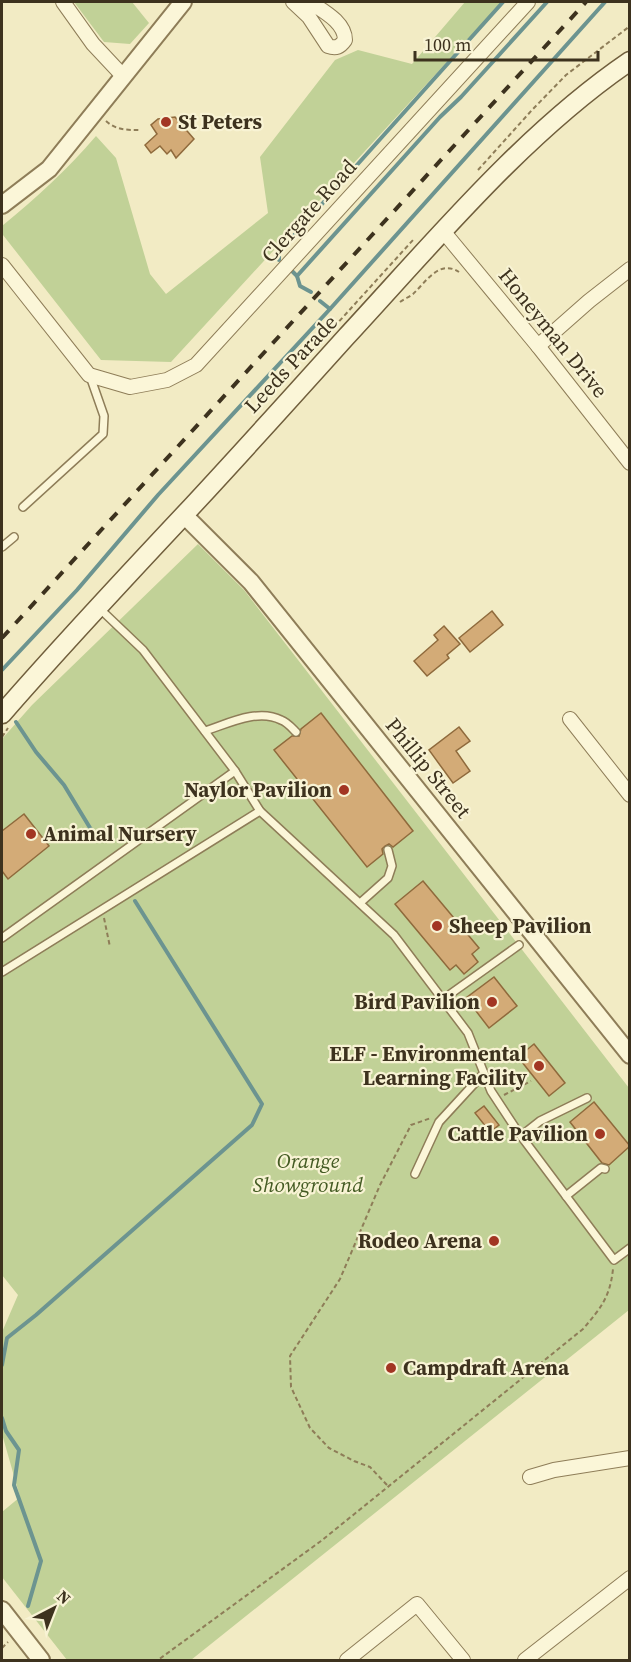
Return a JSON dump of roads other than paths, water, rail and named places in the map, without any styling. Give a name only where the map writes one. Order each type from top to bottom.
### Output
[{"type":"main road","name":"Leeds Parade","points":[[2,714],[443,231],[540,134],[581,98],[630,61]]},
{"type":"street","points":[[63,2],[93,44],[123,76]]},
{"type":"street","points":[[2,205],[49,169],[183,2]]},
{"type":"street","points":[[293,2],[309,17],[328,46],[334,48],[342,45],[345,40],[342,29],[333,18],[310,2]]},
{"type":"street","name":"Clergate Road","points":[[89,375],[130,387],[166,380],[196,365],[528,2]]},
{"type":"street","name":"Honeyman Drive","points":[[443,231],[630,463]]},
{"type":"street","points":[[2,265],[89,375]]},
{"type":"street","points":[[538,346],[630,269]]},
{"type":"street","name":"Phillip Street","points":[[184,515],[251,582],[630,1056]]},
{"type":"street","points":[[570,719],[630,795]]},
{"type":"street","points":[[530,1477],[554,1470],[630,1458]]},
{"type":"street","points":[[525,1660],[630,1578]]},
{"type":"street","points":[[347,1660],[417,1604],[463,1660]]},
{"type":"street","points":[[2,1610],[41,1660]]},
{"type":"lane","points":[[23,507],[103,434],[104,416],[89,375]]},
{"type":"lane","points":[[2,547],[14,537]]},
{"type":"lane","points":[[98,607],[143,650],[235,771],[260,811],[394,935],[468,1034],[496,1098],[520,1136],[614,1260],[630,1248]]},
{"type":"lane","points":[[205,730],[264,715],[282,720],[296,732]]},
{"type":"lane","points":[[2,938],[235,771]]},
{"type":"lane","points":[[2,972],[260,811]]},
{"type":"lane","points":[[360,903],[388,878],[392,866],[388,850]]},
{"type":"lane","points":[[442,1000],[519,945]]},
{"type":"lane","points":[[415,1174],[439,1122],[484,1073]]},
{"type":"lane","points":[[520,1136],[540,1121],[586,1098]]},
{"type":"lane","points":[[566,1196],[601,1168],[605,1169]]},
{"type":"waterway","points":[[279,260],[279,252],[503,2]]},
{"type":"waterway","points":[[297,276],[547,2]]},
{"type":"waterway","points":[[330,309],[605,2]]},
{"type":"waterway","points":[[291,270],[297,276],[300,286],[311,292]]},
{"type":"waterway","points":[[2,670],[77,590],[158,495],[330,309],[320,301]]},
{"type":"waterway","points":[[16,722],[36,752],[64,785],[98,841]]},
{"type":"waterway","points":[[2,1365],[7,1338],[252,1125],[262,1104],[135,901]]},
{"type":"waterway","points":[[2,1418],[6,1431],[19,1450],[14,1485],[41,1561],[28,1606]]},
{"type":"railway","points":[[2,638],[586,2]]},
{"type":"place","name":"St Peters","points":[[166,122]]},
{"type":"place","name":"Naylor Pavilion","points":[[344,790]]},
{"type":"place","name":"Animal Nursery","points":[[31,834]]},
{"type":"place","name":"Sheep Pavilion","points":[[437,926]]},
{"type":"place","name":"Bird Pavilion","points":[[492,1002]]},
{"type":"place","name":"ELF - Environmental Learning Facility","points":[[539,1066]]},
{"type":"place","name":"Cattle Pavilion","points":[[600,1134]]},
{"type":"place","name":"Rodeo Arena","points":[[494,1241]]},
{"type":"place","name":"Campdraft Arena","points":[[391,1368]]},
{"type":"park label","name":"Orange Showground","points":[[308,1173]]}]
